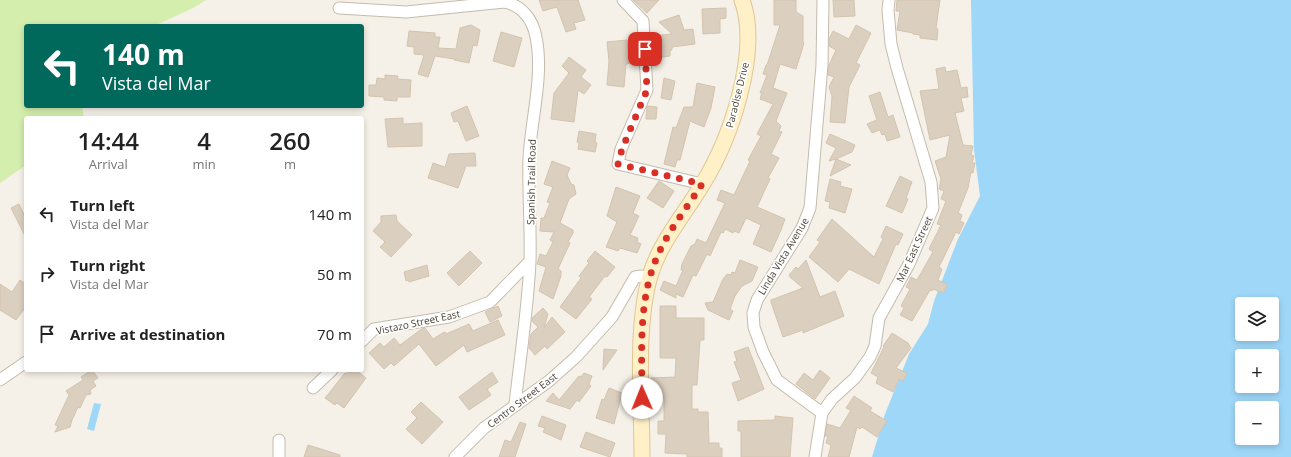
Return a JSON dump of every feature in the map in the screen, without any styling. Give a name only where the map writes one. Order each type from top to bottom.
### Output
[{"type":"street","points":[[623,0],[643,21],[647,90],[622,149],[618,164],[702,184]]},
{"type":"street","name":"Paradise Drive","points":[[642,457],[642,337],[645,300],[650,278],[663,244],[702,184],[725,140],[734,113],[742,82],[748,34],[742,0]]},
{"type":"street","name":"Linda Vista Avenue","points":[[822,413],[777,380],[763,352],[754,327],[753,313],[757,300],[802,228],[810,208],[822,64],[823,0]]},
{"type":"street","name":"Mar East Street","points":[[815,457],[822,413],[832,399],[855,378],[870,357],[875,346],[880,318],[909,264],[933,208],[931,182],[891,44],[888,10],[889,0]]},
{"type":"street","name":"Spanish Trail Road","points":[[338,8],[406,12],[452,8],[493,2],[510,3],[525,12],[534,27],[537,39],[539,65],[529,159],[530,261],[515,405]]},
{"type":"street","name":"Vistazo Street East","points":[[364,339],[374,329],[449,317],[490,302],[530,261]]},
{"type":"street","name":"Centro Street East","points":[[455,457],[474,437],[549,381],[588,344],[615,312],[635,277],[641,276],[650,278]]},
{"type":"street","points":[[0,380],[24,363]]},
{"type":"street","points":[[313,388],[330,372]]},
{"type":"street","points":[[279,440],[279,457]]},
{"type":"green space","points":[[0,0],[206,0],[193,8],[158,24],[24,24],[24,108],[82,108],[84,116],[24,116],[24,166],[0,183]]},
{"type":"water","points":[[971,0],[1291,0],[1291,457],[872,457],[885,414],[909,354],[928,324],[934,301],[958,239],[980,196],[974,150]]},
{"type":"water","points":[[94,403],[101,404],[94,431],[87,429]]},
{"type":"building","points":[[539,0],[578,0],[585,20],[574,23],[576,29],[566,32],[557,7],[543,11]]},
{"type":"building","points":[[633,0],[659,0],[647,13]]},
{"type":"building","points":[[774,0],[796,0],[796,12],[803,16],[804,43],[796,69],[780,64],[773,88],[787,93],[776,121],[781,126],[779,131],[782,132],[771,154],[779,158],[768,178],[770,179],[757,207],[785,219],[771,252],[753,244],[761,225],[746,218],[739,233],[734,231],[733,233],[725,229],[723,233],[721,232],[710,256],[707,254],[696,276],[693,275],[683,297],[676,294],[676,298],[660,290],[664,281],[676,286],[683,270],[681,270],[682,264],[691,246],[695,244],[697,239],[706,243],[725,203],[717,200],[721,190],[734,195],[750,161],[748,160],[761,136],[757,134],[773,104],[760,99],[762,93],[760,93],[767,75],[763,74],[780,25],[774,25]]},
{"type":"building","points":[[833,0],[854,0],[855,16],[834,17]]},
{"type":"building","points":[[897,0],[940,0],[936,28],[938,29],[937,40],[920,38],[920,35],[897,30],[900,11],[896,11]]},
{"type":"building","points":[[726,8],[726,18],[720,19],[720,33],[703,34],[702,9]]},
{"type":"building","points":[[679,15],[684,30],[693,29],[695,44],[672,47],[672,50],[670,50],[670,56],[656,58],[653,36],[672,34],[659,22]]},
{"type":"building","points":[[471,25],[480,30],[477,46],[473,45],[469,63],[435,56],[428,77],[418,74],[424,55],[414,54],[414,47],[407,46],[409,31],[435,33],[435,37],[440,37],[438,48],[456,49],[460,28]]},
{"type":"building","points":[[856,25],[871,33],[856,63],[860,65],[849,87],[845,123],[830,122],[832,96],[829,87],[834,77],[828,75],[829,65],[836,50],[829,46],[829,39],[833,31],[849,39]]},
{"type":"building","points":[[501,32],[522,38],[514,67],[493,61]]},
{"type":"building","points":[[627,40],[630,63],[626,64],[624,87],[607,85],[609,61],[607,42]]},
{"type":"building","points":[[569,57],[586,70],[581,77],[591,85],[584,94],[578,90],[574,122],[551,119],[554,93],[569,73],[562,66]]},
{"type":"building","points":[[945,67],[946,72],[957,70],[961,88],[967,87],[968,97],[961,98],[964,111],[955,113],[963,145],[973,146],[971,155],[974,156],[972,163],[975,163],[973,173],[971,172],[968,188],[958,213],[962,215],[960,221],[964,223],[959,234],[956,232],[939,267],[942,269],[938,280],[948,285],[943,293],[933,289],[932,291],[930,290],[912,321],[900,315],[904,308],[901,306],[910,289],[906,287],[911,277],[917,280],[933,252],[929,249],[941,225],[937,224],[946,201],[941,199],[944,191],[939,189],[941,179],[935,161],[946,157],[950,135],[930,140],[920,91],[939,89],[936,69]]},
{"type":"building","points":[[385,75],[398,76],[397,79],[411,80],[410,97],[397,97],[397,101],[384,100],[384,97],[369,96],[369,85],[376,85],[377,78],[385,79]]},
{"type":"building","points":[[664,78],[675,81],[671,100],[661,98]]},
{"type":"building","points":[[697,83],[715,87],[711,108],[704,127],[690,121],[680,160],[677,160],[675,167],[664,164],[673,127],[676,128],[684,107],[693,107]]},
{"type":"building","points":[[880,92],[888,117],[893,115],[900,137],[887,141],[885,134],[882,135],[880,130],[872,133],[867,124],[877,120],[869,96]]},
{"type":"building","points":[[467,106],[479,136],[466,141],[458,121],[454,122],[451,113]]},
{"type":"building","points":[[647,106],[657,107],[656,119],[646,119]]},
{"type":"building","points":[[403,118],[403,124],[422,123],[422,146],[388,147],[385,119]]},
{"type":"building","points":[[579,131],[596,134],[595,142],[597,143],[595,152],[578,149],[579,143],[577,142]]},
{"type":"building","points":[[830,134],[855,145],[852,152],[829,161],[836,148],[826,143]]},
{"type":"building","points":[[475,153],[476,166],[466,166],[458,188],[428,178],[433,163],[445,167],[449,154]]},
{"type":"building","points":[[836,159],[851,165],[830,176]]},
{"type":"building","points":[[552,161],[570,168],[567,175],[571,184],[574,185],[576,194],[569,199],[560,223],[573,230],[573,233],[558,269],[561,271],[561,276],[553,299],[539,291],[546,267],[537,264],[540,254],[546,256],[553,242],[550,240],[554,232],[540,231],[541,218],[544,218],[550,203],[547,202],[553,187],[544,184]]},
{"type":"building","points":[[900,176],[912,182],[906,198],[908,199],[902,213],[886,206]]},
{"type":"building","points":[[830,179],[841,182],[840,186],[852,189],[845,213],[829,208],[830,202],[825,201]]},
{"type":"building","points":[[659,181],[674,191],[663,208],[647,198]]},
{"type":"building","points":[[616,187],[640,196],[633,213],[639,216],[630,235],[638,238],[637,242],[641,244],[637,253],[620,248],[618,251],[606,247],[617,222],[607,216]]},
{"type":"building","points":[[19,204],[24,215],[24,234],[11,208]]},
{"type":"building","points":[[396,215],[397,221],[412,235],[391,257],[380,247],[385,242],[373,231],[381,222],[381,216]]},
{"type":"building","points":[[832,219],[874,257],[883,239],[881,237],[886,226],[903,234],[898,245],[896,244],[879,284],[849,269],[838,282],[809,257],[820,242],[817,240]]},
{"type":"building","points":[[470,251],[482,263],[459,286],[447,273]]},
{"type":"building","points":[[595,251],[615,267],[607,277],[605,276],[589,297],[592,299],[576,319],[560,307],[581,278],[579,276],[589,263],[587,261]]},
{"type":"building","points":[[740,260],[758,267],[752,281],[742,286],[735,296],[730,309],[733,311],[729,320],[708,310],[705,303],[713,302],[723,279],[727,274],[731,275],[732,272],[735,273]]},
{"type":"building","points":[[806,260],[820,297],[835,291],[844,316],[803,333],[803,330],[783,337],[771,300],[803,288],[789,275],[796,267],[798,269]]},
{"type":"building","points":[[427,265],[429,276],[409,282],[408,280],[406,281],[404,272]]},
{"type":"building","points":[[20,280],[24,283],[24,310],[16,320],[0,310],[0,284],[12,292]]},
{"type":"building","points":[[498,306],[502,316],[490,322],[485,312]]},
{"type":"building","points":[[660,306],[676,306],[676,318],[704,318],[704,340],[700,340],[697,385],[692,385],[692,409],[698,409],[698,412],[708,412],[709,443],[719,443],[719,448],[722,448],[722,457],[687,457],[687,454],[665,453],[666,434],[658,434],[658,421],[664,421],[664,398],[651,398],[651,378],[675,377],[676,358],[660,358]]},
{"type":"building","points":[[543,308],[548,314],[544,328],[552,317],[565,332],[547,349],[545,346],[535,355],[529,348],[531,334],[538,327],[532,321],[532,318]]},
{"type":"building","points":[[498,320],[505,335],[467,352],[464,345],[436,366],[419,344],[394,366],[391,363],[384,369],[369,353],[380,343],[384,347],[394,338],[400,345],[423,328],[425,328],[433,339],[445,332],[446,334],[469,324],[473,331]]},
{"type":"building","points":[[892,333],[908,343],[911,348],[896,368],[907,373],[903,381],[899,379],[893,392],[876,383],[878,377],[871,373],[884,347],[883,346]]},
{"type":"building","points":[[748,347],[764,389],[738,401],[732,383],[741,380],[734,362],[737,361],[734,352]]},
{"type":"building","points":[[604,349],[617,350],[603,370]]},
{"type":"building","points":[[820,370],[830,378],[815,399],[796,384],[804,373],[813,380]]},
{"type":"building","points":[[89,372],[94,372],[98,378],[93,381],[96,386],[90,390],[91,394],[86,395],[80,408],[78,407],[70,427],[55,432],[58,426],[55,425],[69,395],[66,391],[83,380],[81,377]]},
{"type":"building","points":[[348,372],[358,372],[366,378],[344,408],[337,403],[335,405],[325,398],[345,373],[346,374]]},
{"type":"building","points":[[492,372],[498,382],[487,389],[491,395],[469,410],[459,397]]},
{"type":"building","points":[[584,373],[592,376],[589,384],[591,386],[579,402],[577,400],[570,409],[546,401],[553,393],[559,400],[579,376],[581,377]]},
{"type":"building","points":[[609,388],[622,393],[614,424],[596,418],[602,399],[604,400]]},
{"type":"building","points":[[854,396],[872,408],[870,411],[887,421],[877,437],[862,427],[860,429],[857,427],[849,457],[828,457],[831,445],[826,443],[828,436],[825,436],[827,424],[840,428],[851,410],[846,408]]},
{"type":"building","points":[[421,402],[443,422],[422,444],[406,429],[417,418],[411,412]]},
{"type":"building","points":[[542,416],[566,425],[561,440],[543,432],[545,428],[538,426]]},
{"type":"building","points":[[775,416],[793,418],[790,457],[741,457],[741,431],[738,431],[738,421],[775,420]]},
{"type":"building","points":[[520,422],[526,424],[515,457],[499,457],[505,440],[511,442]]},
{"type":"building","points":[[586,432],[615,443],[610,457],[580,447]]},
{"type":"building","points":[[308,445],[340,455],[340,457],[304,457]]},
{"type":"route","points":[[642,398],[642,337],[645,300],[652,270],[663,244],[702,184],[618,164],[622,149],[647,90],[645,49]]}]
